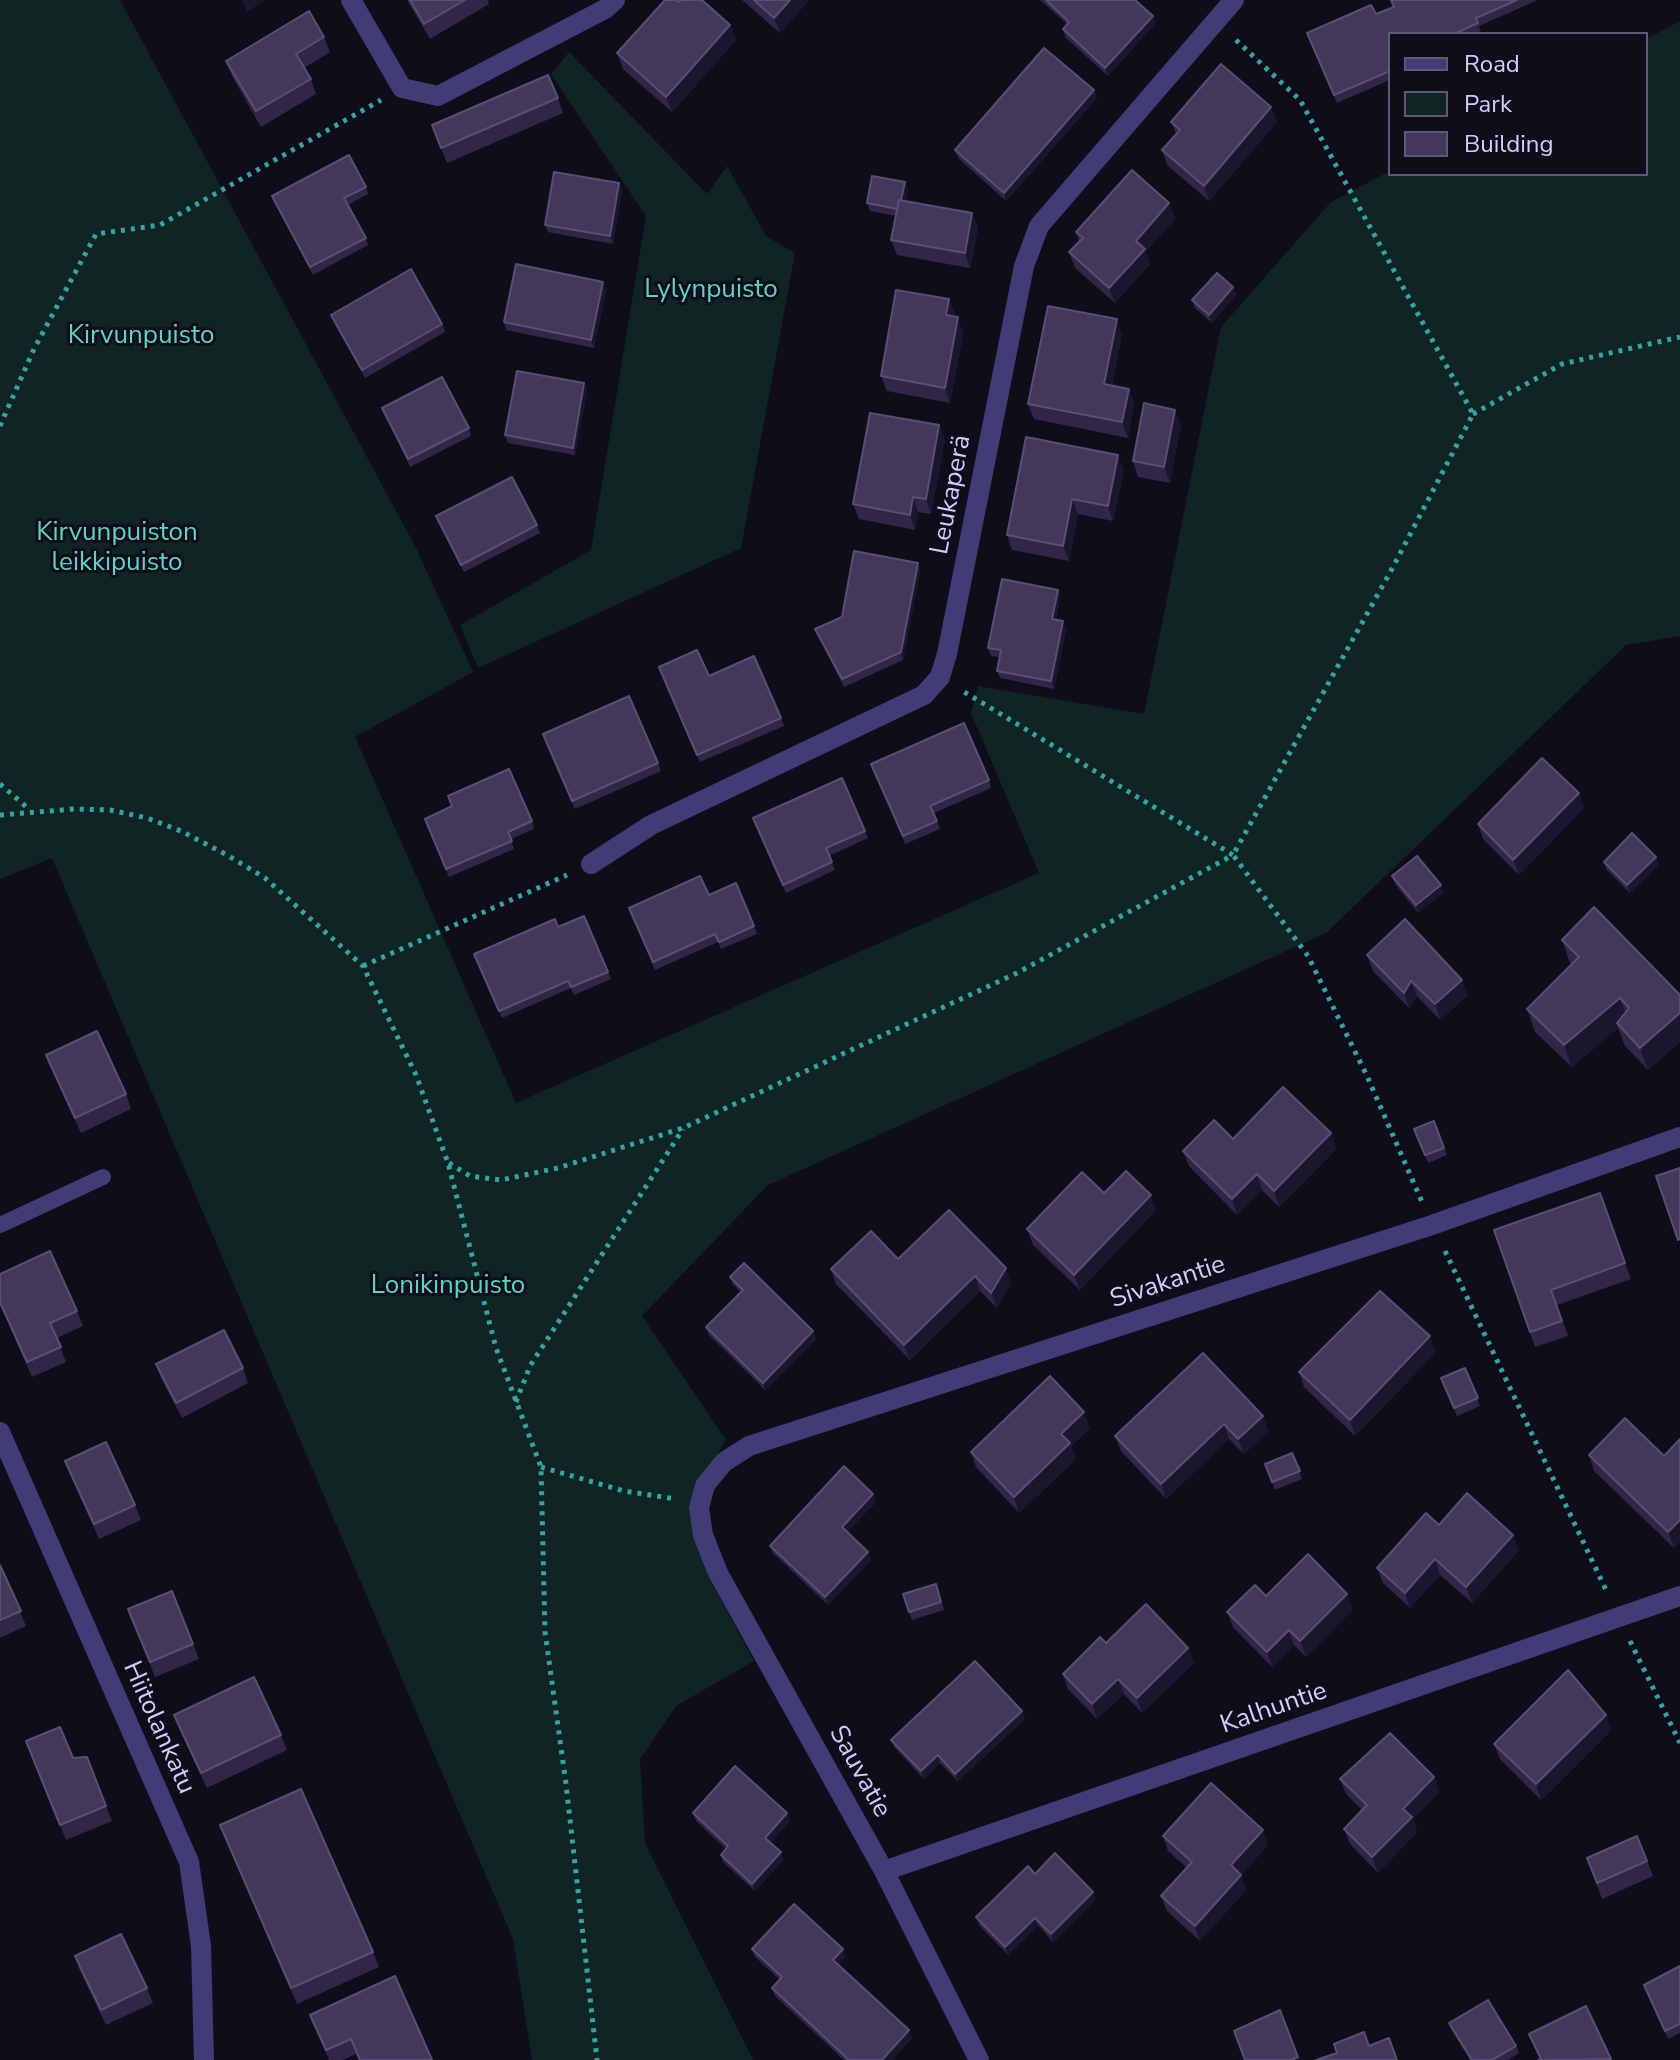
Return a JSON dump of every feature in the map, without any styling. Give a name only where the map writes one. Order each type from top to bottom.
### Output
[{"type":"street","points":[[351,0],[402,88],[438,96],[605,9],[615,0]]},
{"type":"street","name":"Leukaperä","points":[[940,677],[1024,266],[1039,226],[1234,0]]},
{"type":"street","points":[[591,864],[651,825],[924,695],[940,677]]},
{"type":"street","name":"Sivakantie","points":[[699,1508],[705,1485],[724,1462],[749,1446],[1432,1225],[1680,1137]]},
{"type":"street","name":"Hiitolankatu","points":[[0,1432],[189,1862],[201,1946],[204,2060]]},
{"type":"street","name":"Sauvatie","points":[[699,1508],[703,1535],[718,1573],[884,1871],[979,2060]]},
{"type":"street","name":"Kalhuntie","points":[[884,1871],[1680,1596]]},
{"type":"lane","points":[[0,1225],[103,1177]]},
{"type":"path","points":[[1217,22],[1300,100],[1473,414]]},
{"type":"path","points":[[0,426],[34,349],[96,234],[160,225],[402,88]]},
{"type":"path","points":[[448,1163],[470,1176],[501,1180],[558,1168],[683,1128],[1017,973],[1233,855],[1393,567],[1473,414],[1562,364],[1680,337]]},
{"type":"path","points":[[940,677],[1233,855],[1308,956],[1367,1076],[1432,1225],[1680,1743]]},
{"type":"path","points":[[0,784],[30,811]]},
{"type":"path","points":[[0,815],[30,811],[110,810],[147,818],[181,831],[265,878],[363,966],[416,1075],[448,1163],[496,1348],[541,1467],[545,1632],[566,1784],[597,2060]]},
{"type":"path","points":[[363,966],[591,864]]},
{"type":"path","points":[[516,1402],[530,1366],[683,1128]]},
{"type":"path","points":[[541,1467],[624,1491],[677,1499],[699,1508]]},
{"type":"green space","name":"Lonikinpuisto","points":[[0,0],[120,0],[415,546],[473,672],[355,737],[516,1103],[1039,873],[971,713],[978,686],[1144,714],[1221,327],[1331,202],[1388,172],[1388,176],[1648,176],[1648,38],[1680,21],[1680,636],[1626,645],[1326,933],[768,1185],[642,1316],[726,1440],[695,1481],[689,1511],[709,1578],[754,1661],[676,1706],[640,1759],[645,1843],[753,2060],[532,2060],[513,1939],[52,858],[0,879]]},
{"type":"green space","name":"Lylynpuisto","points":[[569,52],[707,194],[727,166],[766,236],[795,253],[741,548],[478,668],[460,625],[591,550],[646,216],[551,74]]},
{"type":"building","points":[[410,0],[465,0],[424,24]]},
{"type":"building","points":[[665,0],[702,0],[730,25],[666,97],[617,53]]},
{"type":"building","points":[[754,0],[790,0],[774,18]]},
{"type":"building","points":[[1046,0],[1135,0],[1153,16],[1105,68],[1063,29],[1069,22]]},
{"type":"building","points":[[1391,0],[1517,0],[1476,18],[1478,23],[1458,32],[1388,32],[1388,72],[1334,95],[1307,33],[1371,5],[1376,14],[1394,7]]},
{"type":"building","points":[[309,11],[324,37],[296,54],[311,79],[256,111],[226,61]]},
{"type":"building","points":[[1044,48],[1094,90],[1004,193],[955,150]]},
{"type":"building","points":[[1221,64],[1271,107],[1204,186],[1162,150],[1180,130],[1171,122]]},
{"type":"building","points":[[548,75],[558,98],[441,148],[432,125]]},
{"type":"building","points":[[349,155],[366,187],[344,198],[366,238],[310,267],[272,196]]},
{"type":"building","points":[[1132,170],[1169,203],[1136,241],[1145,249],[1109,288],[1069,252],[1083,238],[1076,232]]},
{"type":"building","points":[[554,172],[619,183],[610,236],[545,225]]},
{"type":"building","points":[[872,176],[905,182],[897,209],[867,203]]},
{"type":"building","points":[[899,200],[972,213],[965,253],[891,240]]},
{"type":"building","points":[[516,264],[603,282],[591,340],[504,322]]},
{"type":"building","points":[[411,269],[442,324],[362,370],[331,315]]},
{"type":"building","points":[[1217,273],[1233,287],[1209,315],[1192,300]]},
{"type":"building","points":[[896,290],[949,299],[946,315],[958,317],[945,388],[881,376]]},
{"type":"building","points":[[1048,306],[1117,319],[1104,384],[1129,389],[1122,422],[1028,404]]},
{"type":"building","points":[[517,371],[584,383],[573,448],[505,435]]},
{"type":"building","points":[[442,377],[469,428],[408,459],[382,408]]},
{"type":"building","points":[[1144,403],[1175,410],[1164,467],[1133,461]]},
{"type":"building","points":[[870,413],[939,425],[926,499],[913,497],[910,515],[853,504]]},
{"type":"building","points":[[1026,437],[1118,455],[1108,506],[1072,499],[1063,546],[1007,535]]},
{"type":"building","points":[[512,477],[537,525],[461,565],[436,516]]},
{"type":"building","points":[[854,551],[918,563],[901,652],[842,679],[815,629],[842,617]]},
{"type":"building","points":[[1002,579],[1058,590],[1052,619],[1063,621],[1051,681],[997,671],[1001,650],[988,648]]},
{"type":"building","points":[[697,650],[709,676],[754,656],[781,718],[697,755],[659,667]]},
{"type":"building","points":[[629,696],[658,763],[572,801],[543,734]]},
{"type":"building","points":[[964,723],[989,780],[930,806],[937,821],[903,836],[871,764]]},
{"type":"building","points":[[1542,758],[1579,793],[1513,860],[1478,824]]},
{"type":"building","points":[[509,769],[532,821],[508,832],[512,841],[446,869],[425,819],[452,806],[448,796]]},
{"type":"building","points":[[842,778],[865,831],[826,848],[832,862],[783,885],[753,818]]},
{"type":"building","points":[[1632,833],[1656,857],[1627,885],[1604,862]]},
{"type":"building","points":[[1417,856],[1441,885],[1416,905],[1392,876]]},
{"type":"building","points":[[700,876],[709,895],[736,883],[754,926],[719,942],[715,934],[653,962],[629,908]]},
{"type":"building","points":[[1594,907],[1680,995],[1680,1013],[1640,1048],[1617,1023],[1629,1008],[1620,998],[1564,1045],[1527,1009],[1579,957],[1562,940]]},
{"type":"building","points":[[584,916],[608,972],[571,987],[568,981],[499,1011],[474,954],[555,919],[558,927]]},
{"type":"building","points":[[1405,919],[1462,980],[1435,1004],[1411,981],[1404,993],[1367,955]]},
{"type":"building","points":[[97,1031],[126,1094],[75,1118],[46,1055]]},
{"type":"building","points":[[1283,1087],[1331,1133],[1274,1191],[1257,1174],[1232,1199],[1183,1151],[1214,1120],[1233,1139]]},
{"type":"building","points":[[1434,1121],[1444,1148],[1425,1155],[1414,1129]]},
{"type":"building","points":[[1680,1168],[1680,1239],[1678,1240],[1656,1176]]},
{"type":"building","points":[[1126,1171],[1151,1195],[1074,1275],[1027,1229],[1082,1172],[1104,1193]]},
{"type":"building","points":[[1600,1193],[1625,1263],[1551,1290],[1562,1321],[1530,1332],[1494,1230]]},
{"type":"building","points":[[949,1210],[1006,1268],[991,1293],[975,1276],[904,1345],[831,1269],[871,1231],[898,1259]]},
{"type":"building","points":[[50,1251],[77,1311],[50,1323],[61,1347],[27,1362],[0,1302],[0,1274]]},
{"type":"building","points":[[744,1263],[813,1331],[763,1383],[706,1327],[743,1290],[730,1277]]},
{"type":"building","points":[[1380,1291],[1430,1336],[1350,1420],[1299,1372]]},
{"type":"building","points":[[224,1330],[243,1368],[176,1403],[156,1364]]},
{"type":"building","points":[[1203,1353],[1263,1416],[1238,1439],[1224,1424],[1161,1484],[1115,1436]]},
{"type":"building","points":[[1465,1368],[1478,1398],[1454,1408],[1441,1378]]},
{"type":"building","points":[[1050,1376],[1084,1412],[1061,1434],[1070,1443],[1014,1497],[971,1452]]},
{"type":"building","points":[[1625,1418],[1664,1456],[1680,1439],[1680,1520],[1668,1532],[1589,1455]]},
{"type":"building","points":[[106,1442],[135,1505],[94,1524],[65,1461]]},
{"type":"building","points":[[1292,1453],[1300,1471],[1272,1482],[1265,1464]]},
{"type":"building","points":[[844,1466],[873,1494],[842,1527],[868,1552],[825,1597],[770,1546]]},
{"type":"building","points":[[1467,1493],[1513,1535],[1466,1587],[1435,1559],[1405,1593],[1377,1568],[1426,1513],[1439,1525]]},
{"type":"building","points":[[1308,1554],[1347,1594],[1300,1641],[1289,1630],[1267,1652],[1227,1612],[1255,1585],[1266,1596]]},
{"type":"building","points":[[0,1565],[21,1611],[0,1620]]},
{"type":"building","points":[[936,1584],[941,1602],[909,1612],[903,1594]]},
{"type":"building","points":[[172,1591],[193,1644],[150,1662],[128,1609]]},
{"type":"building","points":[[1146,1604],[1188,1648],[1137,1698],[1118,1679],[1092,1704],[1063,1674],[1100,1637],[1106,1643]]},
{"type":"building","points":[[975,1661],[1022,1711],[955,1774],[938,1755],[921,1771],[891,1740]]},
{"type":"building","points":[[1568,1670],[1606,1715],[1536,1784],[1494,1744]]},
{"type":"building","points":[[254,1677],[281,1735],[201,1773],[174,1715]]},
{"type":"building","points":[[60,1727],[73,1758],[87,1757],[106,1806],[60,1825],[26,1741]]},
{"type":"building","points":[[1390,1733],[1434,1777],[1403,1809],[1412,1817],[1372,1857],[1344,1829],[1367,1805],[1340,1779]]},
{"type":"building","points":[[735,1766],[787,1813],[765,1838],[781,1852],[752,1884],[721,1855],[728,1846],[693,1813]]},
{"type":"building","points":[[1211,1783],[1263,1830],[1231,1865],[1241,1875],[1195,1926],[1161,1896],[1192,1862],[1163,1836]]},
{"type":"building","points":[[301,1789],[373,1952],[291,1988],[220,1825]]},
{"type":"building","points":[[1637,1836],[1647,1861],[1597,1883],[1587,1858]]},
{"type":"building","points":[[1055,1853],[1093,1892],[1051,1934],[1035,1918],[1005,1947],[976,1917],[1028,1866],[1035,1874]]},
{"type":"building","points":[[794,1904],[843,1949],[833,1960],[909,2030],[882,2060],[849,2060],[772,1988],[782,1977],[752,1949]]},
{"type":"building","points":[[121,1934],[147,1988],[101,2010],[75,1956]]},
{"type":"building","points":[[1680,1966],[1680,2024],[1665,2031],[1644,1985]]},
{"type":"building","points":[[395,1976],[432,2060],[360,2060],[351,2039],[326,2050],[310,2015]]},
{"type":"building","points":[[1488,2000],[1516,2046],[1492,2060],[1472,2060],[1449,2023]]},
{"type":"building","points":[[1586,2006],[1611,2059],[1538,2060],[1541,2059],[1529,2034]]},
{"type":"building","points":[[1280,2010],[1298,2057],[1292,2060],[1245,2060],[1234,2031]]},
{"type":"building","points":[[1364,2032],[1369,2046],[1389,2038],[1397,2060],[1316,2060],[1337,2053],[1334,2044]]},
{"type":"park label","name":"Kirvunpuisto","points":[[141,337]]},
{"type":"park label","name":"Kirvunpuiston leikkipuisto","points":[[117,549]]}]
